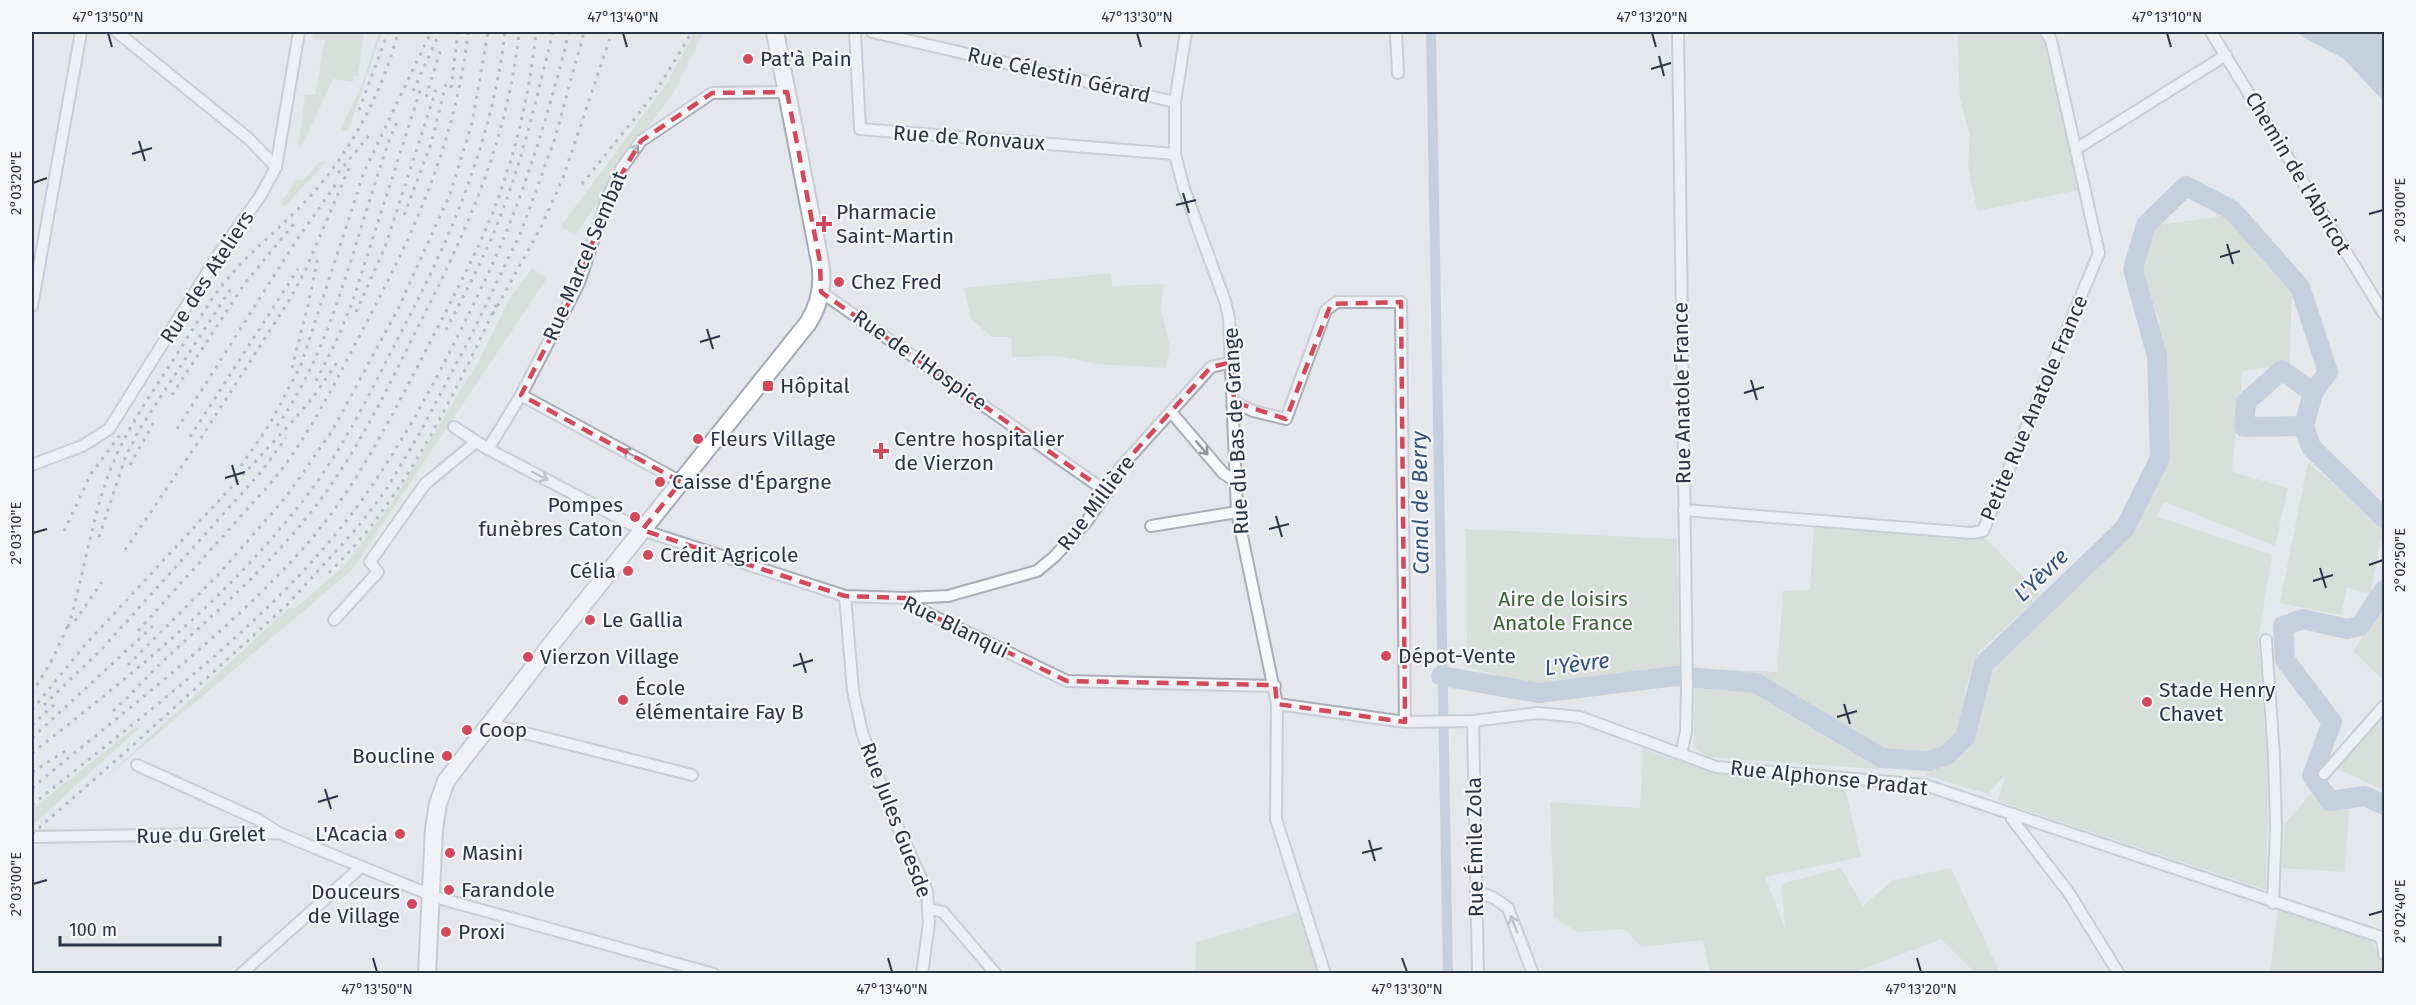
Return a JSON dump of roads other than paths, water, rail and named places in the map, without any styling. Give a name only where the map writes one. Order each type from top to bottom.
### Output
[{"type":"main road","points":[[427,974],[434,830],[441,792],[451,773],[808,323],[821,292],[820,262],[775,32]]},
{"type":"street","points":[[32,306],[37,253],[81,32]]},
{"type":"street","points":[[117,32],[249,139],[276,167]]},
{"type":"street","name":"Rue des Ateliers","points":[[32,465],[95,440],[109,429],[219,254],[261,195],[276,167],[299,32]]},
{"type":"street","name":"Rue de Ronvaux","points":[[855,32],[860,129],[1175,154]]},
{"type":"street","name":"Rue Célestin Gérard","points":[[872,32],[1175,102]]},
{"type":"street","name":"Rue du Bas de Grange","points":[[1186,32],[1175,102],[1175,154],[1184,189],[1226,301],[1232,362],[1237,512],[1277,704],[1276,819],[1325,974]]},
{"type":"street","points":[[1396,32],[1398,73]]},
{"type":"street","name":"Rue Anatole France","points":[[1678,32],[1687,689],[1686,732],[1681,754]]},
{"type":"street","name":"Petite Rue Anatole France","points":[[1684,510],[1972,533],[1983,531],[2100,253],[2051,40],[2046,32]]},
{"type":"street","name":"Chemin de l'Abricot","points":[[2211,32],[2385,314]]},
{"type":"street","points":[[2076,149],[2226,55]]},
{"type":"street","name":"Rue Marcel Sembat","points":[[488,449],[521,395],[579,283],[607,200],[621,169],[641,141],[712,93],[787,92]]},
{"type":"street","name":"Rue de l'Hospice","points":[[821,292],[1107,492]]},
{"type":"street","points":[[1234,402],[1253,411],[1286,419],[1326,310],[1331,304],[1337,302],[1401,302],[1405,722]]},
{"type":"street","name":"Rue Millière","points":[[905,598],[948,596],[1037,571],[1054,557],[1087,520],[1107,492],[1119,468],[1211,367],[1232,362]]},
{"type":"street","points":[[521,395],[681,482]]},
{"type":"street","points":[[1171,412],[1223,473],[1237,478]]},
{"type":"street","points":[[454,428],[488,449],[642,530]]},
{"type":"street","points":[[334,620],[378,572],[370,562],[425,484],[476,442]]},
{"type":"street","points":[[1151,526],[1237,512]]},
{"type":"street","name":"Rue Blanqui","points":[[642,530],[845,596],[905,598],[923,611],[1067,681],[1275,686]]},
{"type":"street","name":"Rue Jules Guesde","points":[[845,596],[854,691],[862,732],[890,810],[927,891],[930,909],[922,974]]},
{"type":"street","points":[[2266,640],[2274,756],[2276,828],[2272,903]]},
{"type":"street","name":"Rue Alphonse Pradat","points":[[1277,704],[1422,723],[1473,721],[1538,713],[1580,717],[1716,767],[1925,785],[2272,903],[2383,938],[2385,954]]},
{"type":"street","points":[[2324,774],[2385,706]]},
{"type":"street","name":"Rue Émile Zola","points":[[1473,721],[1478,974]]},
{"type":"street","points":[[489,724],[692,775]]},
{"type":"street","points":[[137,765],[259,820],[279,833]]},
{"type":"street","points":[[2014,814],[2012,819],[2069,893],[2120,974]]},
{"type":"street","name":"Rue du Grelet","points":[[32,837],[279,833],[431,895],[714,974]]},
{"type":"street","points":[[241,974],[361,867]]},
{"type":"street","points":[[1476,891],[1494,898],[1508,908],[1533,974]]},
{"type":"street","points":[[930,909],[943,912],[996,974]]},
{"type":"street","points":[[668,961],[668,974]]},
{"type":"water","points":[[2296,32],[2384,32],[2384,102],[2344,59]]},
{"type":"waterway","name":"Canal de Berry","points":[[1431,32],[1448,974]]},
{"type":"waterway","name":"L'Yèvre","points":[[1441,676],[1539,693],[1675,676],[1756,683],[1882,758],[1929,761],[1947,755],[1965,737],[1984,664],[2125,528],[2160,458],[2157,356],[2133,269],[2146,225],[2186,186],[2232,210],[2300,287],[2328,372],[2313,393],[2304,426],[2311,447],[2384,518]]},
{"type":"waterway","name":"L'Yèvre","points":[[2304,426],[2244,427],[2246,402],[2282,370],[2313,393]]},
{"type":"waterway","name":"L'Yèvre","points":[[2384,590],[2360,626],[2347,629],[2303,619],[2283,626],[2285,660],[2332,722],[2312,776],[2330,801],[2365,796],[2384,805]]},
{"type":"railway","points":[[359,110],[388,32]]},
{"type":"railway","points":[[68,627],[101,497],[126,435],[222,285],[303,204],[349,146],[383,79],[398,32]]},
{"type":"railway","points":[[241,466],[268,427],[301,365],[364,172],[431,32]]},
{"type":"railway","points":[[413,91],[440,32]]},
{"type":"railway","points":[[451,88],[458,32]]},
{"type":"railway","points":[[138,631],[276,477],[311,426],[331,390],[397,262],[429,188],[453,112],[468,32]]},
{"type":"railway","points":[[128,665],[218,575],[286,497],[332,431],[398,309],[450,194],[472,123],[488,32]]},
{"type":"railway","points":[[32,753],[108,693],[218,596],[284,524],[328,466],[365,403],[426,283],[457,214],[492,107],[505,32]]},
{"type":"railway","points":[[113,711],[276,554],[326,492],[354,449],[432,300],[481,189],[505,114],[519,32]]},
{"type":"railway","points":[[32,788],[170,674],[237,615],[300,552],[351,486],[418,366],[486,229],[509,166],[521,122],[536,32]]},
{"type":"railway","points":[[446,330],[484,255],[511,187],[531,121],[553,32]]},
{"type":"railway","points":[[32,805],[142,717],[251,623],[317,556],[369,490],[427,396],[498,252],[533,160],[569,32]]},
{"type":"railway","points":[[32,834],[287,605],[357,528],[386,490],[418,436],[470,338],[521,232],[555,138],[584,32]]},
{"type":"railway","points":[[493,314],[541,227],[563,178],[612,32]]},
{"type":"railway","points":[[582,184],[655,93],[692,32]]},
{"type":"railway","points":[[426,97],[442,46]]},
{"type":"railway","points":[[404,215],[431,144],[446,84]]},
{"type":"railway","points":[[316,381],[336,342],[352,303],[422,85]]},
{"type":"railway","points":[[356,312],[385,247],[436,90]]},
{"type":"railway","points":[[277,426],[294,400],[321,345],[342,288],[386,148],[399,118]]},
{"type":"railway","points":[[338,173],[372,132]]},
{"type":"railway","points":[[125,550],[203,435],[290,299],[305,271],[350,166]]},
{"type":"railway","points":[[177,429],[296,241],[336,184]]},
{"type":"railway","points":[[172,395],[245,283],[297,220]]},
{"type":"railway","points":[[292,368],[318,257]]},
{"type":"railway","points":[[190,437],[298,269]]},
{"type":"railway","points":[[99,537],[125,458],[139,430],[232,287]]},
{"type":"railway","points":[[329,573],[368,530],[413,466],[458,385],[496,305]]},
{"type":"railway","points":[[32,710],[85,645],[291,423],[314,396],[338,361]]},
{"type":"railway","points":[[130,465],[154,422]]},
{"type":"railway","points":[[64,531],[91,474],[120,435]]},
{"type":"railway","points":[[44,705],[101,650],[261,472],[286,438]]},
{"type":"railway","points":[[75,621],[102,582]]},
{"type":"railway","points":[[51,662],[70,621]]},
{"type":"railway","points":[[32,738],[153,626]]},
{"type":"railway","points":[[32,693],[55,655]]},
{"type":"railway","points":[[32,725],[55,704]]},
{"type":"railway","points":[[32,772],[67,750]]},
{"type":"place","name":"Pat'à Pain","points":[[748,59]]},
{"type":"place","name":"Pharmacie Saint-Martin","points":[[824,224]]},
{"type":"place","name":"Chez Fred","points":[[839,282]]},
{"type":"place","name":"Hôpital","points":[[768,386]]},
{"type":"place","name":"Fleurs Village","points":[[698,439]]},
{"type":"place","name":"Centre hospitalier de Vierzon","points":[[881,451]]},
{"type":"place","name":"Caisse d'Épargne","points":[[660,482]]},
{"type":"place","name":"Pompes funèbres Caton","points":[[635,517]]},
{"type":"place","name":"Crédit Agricole","points":[[648,555]]},
{"type":"place","name":"Célia","points":[[628,571]]},
{"type":"place","name":"Le Gallia","points":[[590,620]]},
{"type":"place","name":"Dépot-Vente","points":[[1386,656]]},
{"type":"place","name":"Vierzon Village","points":[[528,657]]},
{"type":"place","name":"École élémentaire Fay B","points":[[623,700]]},
{"type":"place","name":"Stade Henry Chavet","points":[[2147,702]]},
{"type":"place","name":"Coop","points":[[467,730]]},
{"type":"place","name":"Boucline","points":[[447,756]]},
{"type":"place","name":"L'Acacia","points":[[400,834]]},
{"type":"place","name":"Masini","points":[[450,853]]},
{"type":"place","name":"Farandole","points":[[449,890]]},
{"type":"place","name":"Douceurs de Village","points":[[412,904]]},
{"type":"place","name":"Proxi","points":[[446,932]]},
{"type":"park label","name":"Aire de loisirs Anatole France","points":[[1563,611]]}]
